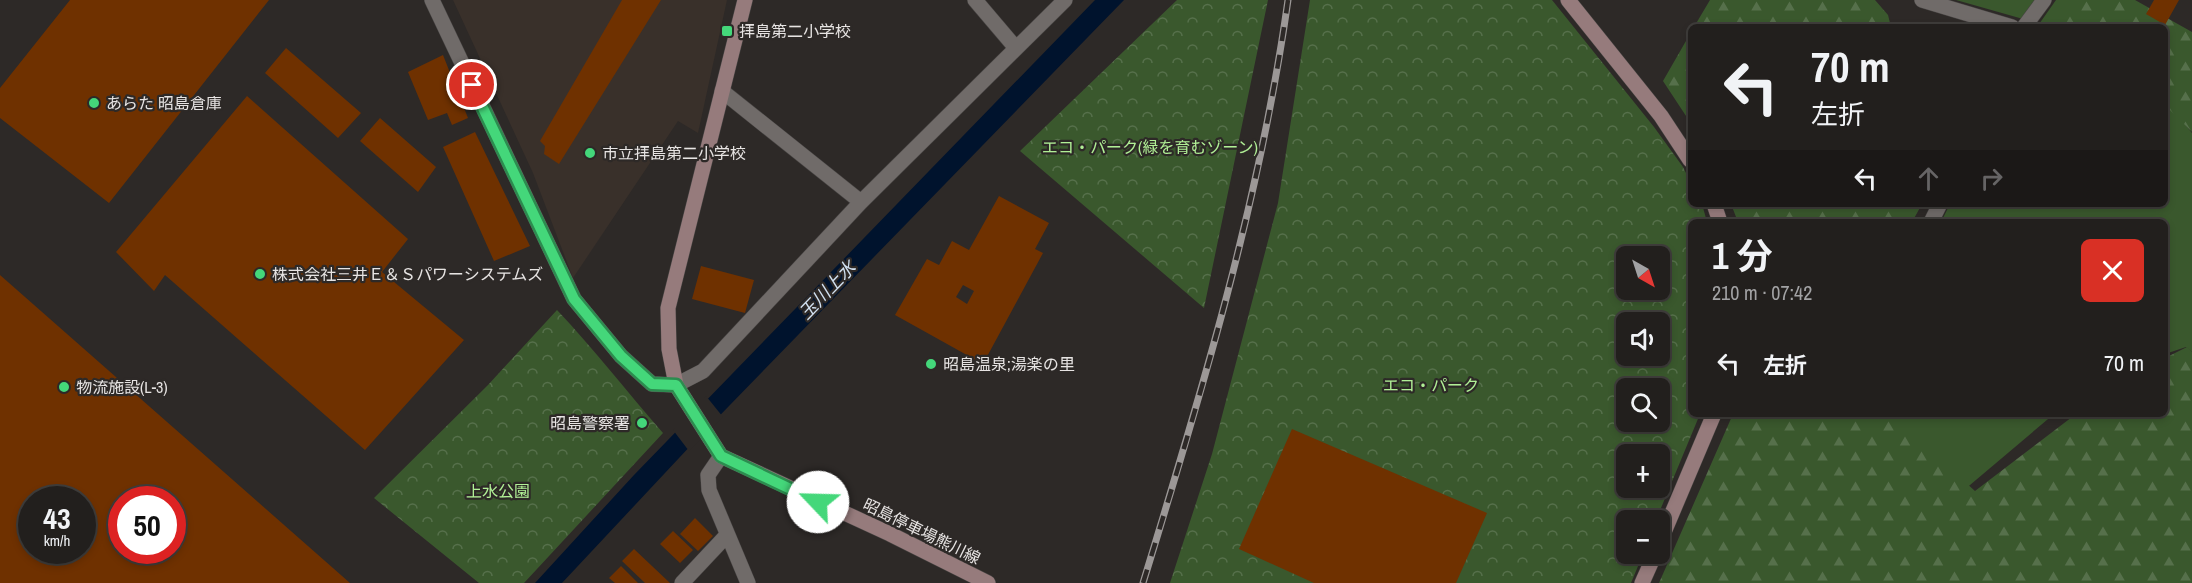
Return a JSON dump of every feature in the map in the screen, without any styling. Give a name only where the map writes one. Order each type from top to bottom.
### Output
[{"type":"main road","points":[[721,456],[687,406],[676,385],[669,349],[668,308],[745,0]]},
{"type":"main road","points":[[1568,0],[1661,116],[1688,157]]},
{"type":"main road","points":[[1670,518],[1713,417]]},
{"type":"main road","name":"昭島停車場熊川線","points":[[721,456],[890,534],[988,583]]},
{"type":"main road","points":[[1642,583],[1651,564]]},
{"type":"street","points":[[432,0],[574,299],[621,356],[652,384],[676,385],[703,371],[861,202],[1014,47],[1065,0]]},
{"type":"street","points":[[975,0],[1014,47]]},
{"type":"street","points":[[1922,0],[2002,24]]},
{"type":"street","points":[[2026,24],[2044,0]]},
{"type":"street","points":[[722,91],[861,202]]},
{"type":"street","points":[[721,456],[708,475],[709,490],[748,583]]},
{"type":"street","points":[[682,583],[727,535]]},
{"type":"shaded area","name":"市立拝島第二小学校","points":[[453,0],[727,0],[698,133],[678,121],[573,278],[533,173]]},
{"type":"green space","name":"エコ・パーク(緑を育むゾーン)","points":[[1177,0],[1268,0],[1204,308],[1020,151]]},
{"type":"green space","name":"エコ・パーク","points":[[1310,0],[1552,0],[1654,127],[1683,167],[1688,177],[1688,207],[1703,207],[1706,219],[1688,219],[1688,417],[1699,417],[1670,486],[1670,444],[1616,444],[1616,498],[1665,498],[1660,510],[1616,510],[1616,564],[1639,564],[1631,583],[1170,583],[1212,454],[1278,203]]},
{"type":"green space","points":[[1710,0],[1875,0],[1888,15],[1890,24],[1696,24]]},
{"type":"green space","points":[[1956,0],[2036,0],[2023,19]]},
{"type":"green space","points":[[2056,0],[2080,0],[2100,24],[2039,24]]},
{"type":"green space","points":[[2073,0],[2135,0],[2192,32],[2192,132],[2168,108],[2168,24],[2054,23]]},
{"type":"green space","points":[[1688,37],[1688,119],[1663,81]]},
{"type":"green space","points":[[2168,104],[2192,133],[2192,352],[2186,347],[2168,353],[2168,219],[1942,219],[1948,207],[2168,207]]},
{"type":"green space","points":[[1732,207],[1920,207],[1914,219],[1737,219]]},
{"type":"green space","name":"上水公園","points":[[557,310],[663,433],[524,583],[479,583],[374,498],[488,385]]},
{"type":"green space","points":[[2187,347],[2192,352],[2192,583],[1659,583],[1667,564],[1670,564],[1670,558],[1732,417],[1892,417],[1975,491],[2072,417],[2168,417],[2168,356]]},
{"type":"green space","points":[[1875,417],[2050,417],[1957,496]]},
{"type":"water","name":"玉川上水","points":[[1095,0],[1124,0],[694,442],[562,583],[535,583],[634,475]]},
{"type":"pier","points":[[706,396],[723,417],[689,451],[673,430]]},
{"type":"building","name":"あらた 昭島倉庫","points":[[70,0],[269,0],[109,203],[0,118],[0,88]]},
{"type":"building","points":[[622,0],[661,0],[559,164],[544,154],[545,146],[540,141]]},
{"type":"building","points":[[2154,0],[2179,0],[2166,24],[2146,14]]},
{"type":"building","points":[[286,48],[361,113],[338,138],[265,73]]},
{"type":"building","points":[[443,55],[468,118],[452,125],[447,113],[428,120],[408,72]]},
{"type":"building","name":"株式会社三井Ｅ＆Ｓパワーシステムズ","points":[[247,96],[408,239],[382,272],[464,340],[365,450],[165,275],[154,291],[116,252]]},
{"type":"building","points":[[380,118],[436,167],[418,192],[360,141]]},
{"type":"building","points":[[475,132],[530,246],[494,261],[443,147]]},
{"type":"building","points":[[999,196],[1049,223],[1035,249],[1043,253],[983,364],[895,315],[927,259],[939,265],[952,241],[969,250]],"holes":[[[963,285],[974,291],[967,304],[956,297]]]},
{"type":"building","points":[[701,266],[754,280],[745,313],[692,299]]},
{"type":"building","name":"物流施設(L-3)","points":[[0,275],[350,583],[0,583]]},
{"type":"building","points":[[1292,429],[1487,513],[1456,583],[1314,583],[1239,549]]},
{"type":"building","points":[[695,518],[713,536],[698,551],[680,534]]},
{"type":"building","points":[[673,531],[693,550],[680,563],[660,544]]},
{"type":"building","points":[[634,549],[670,583],[645,583],[622,561]]},
{"type":"building","points":[[621,566],[638,583],[615,583],[609,578]]},
{"type":"railway","points":[[1143,583],[1187,439],[1245,222],[1262,148],[1288,0]]},
{"type":"place","name":"拝島第二小学校","points":[[727,31]]},
{"type":"place","name":"あらた 昭島倉庫","points":[[94,103]]},
{"type":"place","name":"市立拝島第二小学校","points":[[590,153]]},
{"type":"place","name":"株式会社三井Ｅ＆Ｓパワーシステムズ","points":[[260,274]]},
{"type":"place","name":"昭島温泉;湯楽の里","points":[[931,364]]},
{"type":"place","name":"物流施設(L-3)","points":[[64,387]]},
{"type":"place","name":"昭島警察署","points":[[642,423]]},
{"type":"route","points":[[472,85],[574,299],[621,356],[652,384],[676,385],[687,406],[721,456],[818,502]]}]
